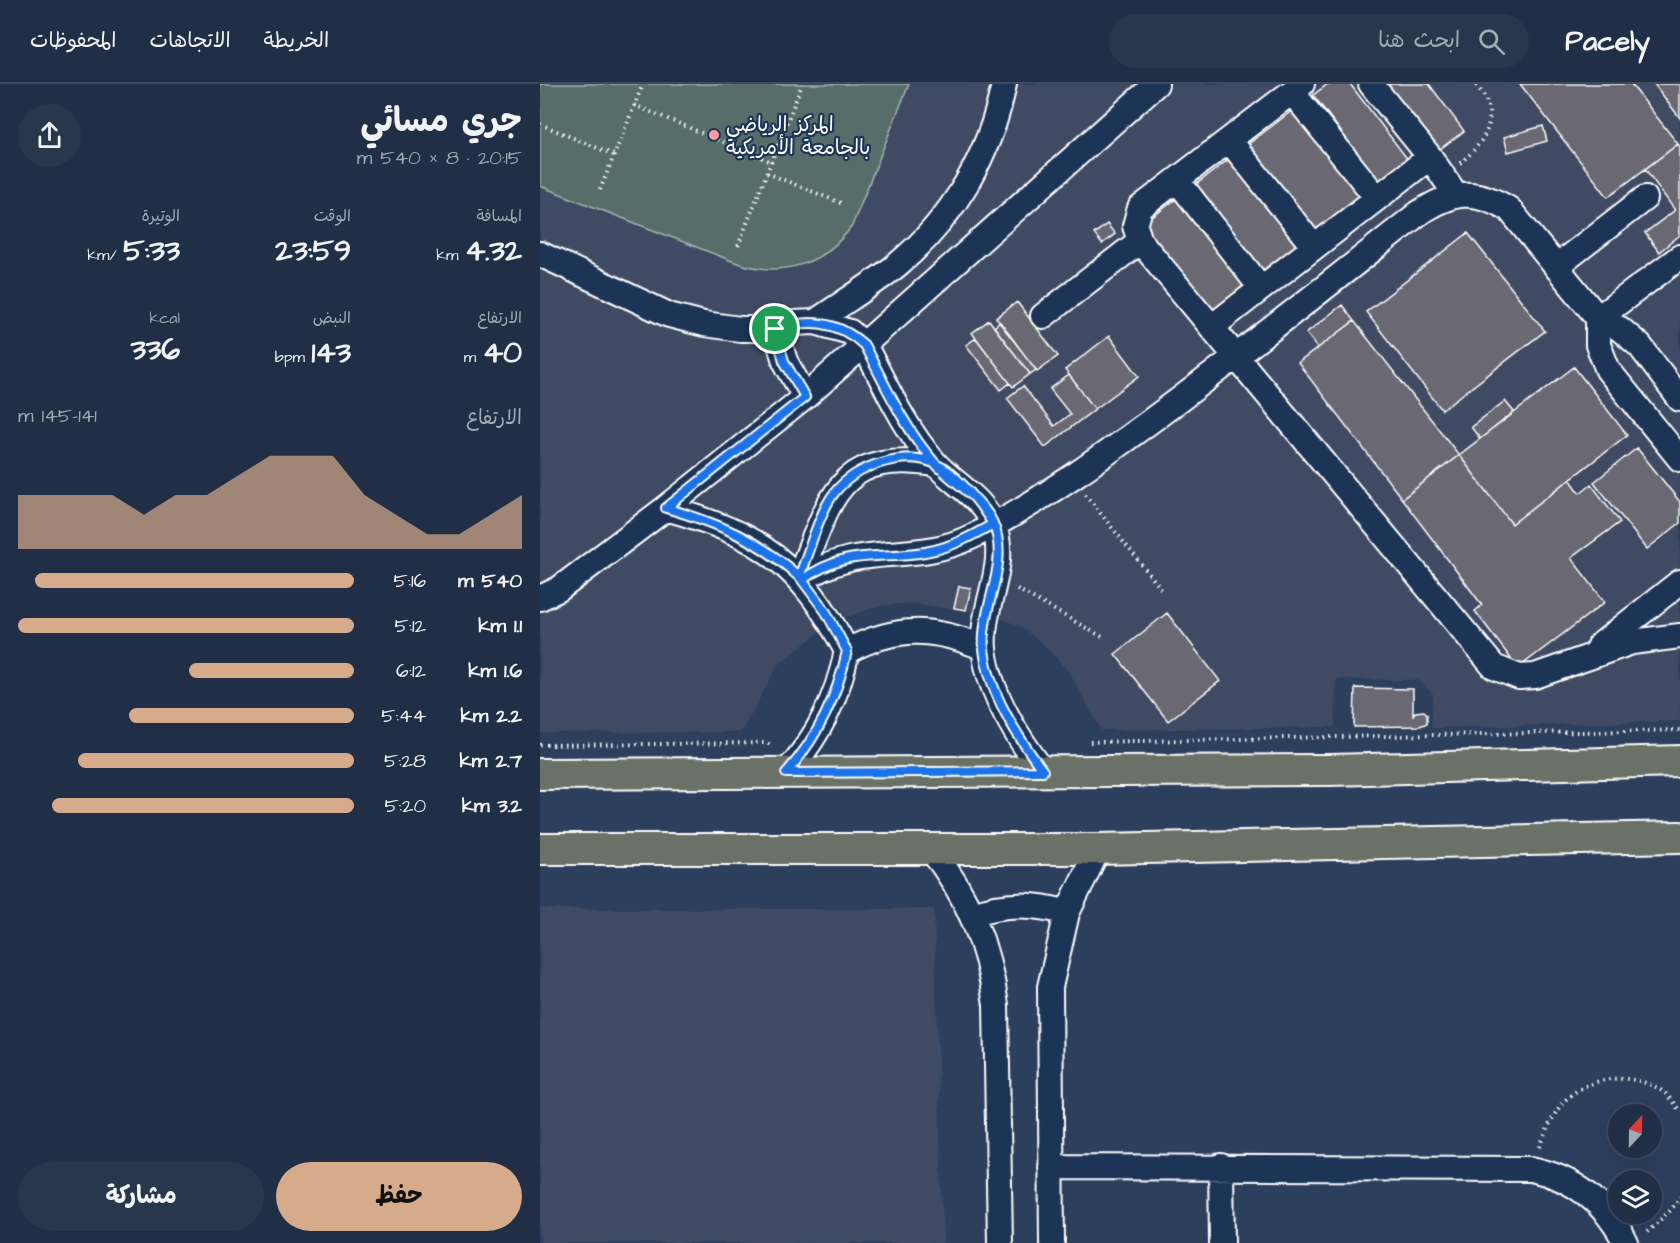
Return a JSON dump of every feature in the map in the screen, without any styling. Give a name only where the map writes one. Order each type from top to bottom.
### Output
[{"type":"main road","points":[[540,774],[1482,767],[1680,761]]},
{"type":"main road","points":[[540,849],[1098,849],[1680,837]]},
{"type":"street","points":[[814,322],[897,265],[926,238],[954,205],[988,142],[1005,84]]},
{"type":"street","points":[[540,598],[559,589],[666,508],[805,397],[1156,84]]},
{"type":"street","points":[[1371,84],[1443,176],[1474,194],[1493,199],[1509,209],[1598,318],[1620,329],[1640,346],[1680,399]]},
{"type":"street","points":[[1377,198],[1297,88],[1140,208],[1135,226],[1140,241],[1238,356],[1494,667],[1519,677],[1535,676],[1632,642],[1680,636]]},
{"type":"street","points":[[1229,140],[1314,247]]},
{"type":"street","points":[[1213,326],[1377,198],[1443,176]]},
{"type":"street","points":[[801,579],[848,558],[928,551],[971,537],[1102,458],[1238,356],[1435,202],[1443,176]]},
{"type":"street","points":[[1177,180],[1261,288]]},
{"type":"street","points":[[1557,266],[1645,198]]},
{"type":"street","points":[[1043,316],[1140,241]]},
{"type":"street","points":[[540,254],[669,315],[704,324],[775,329],[794,323],[814,322],[850,332],[864,345],[910,429],[935,464],[978,499],[993,524],[998,544],[998,566],[984,648],[1005,709],[1027,749],[1043,771]]},
{"type":"street","points":[[1598,318],[1680,257]]},
{"type":"street","points":[[1598,318],[1598,345],[1608,370],[1680,459]]},
{"type":"street","points":[[775,329],[784,361],[805,397]]},
{"type":"street","points":[[801,579],[828,502],[853,475],[868,466],[893,460],[935,464]]},
{"type":"street","points":[[666,508],[730,529],[778,557],[801,579],[826,612],[847,651],[839,685],[826,717],[808,747],[786,773]]},
{"type":"street","points":[[1584,658],[1680,582]]},
{"type":"street","points":[[847,651],[884,635],[904,632],[945,634],[984,648]]},
{"type":"street","points":[[928,848],[946,868],[972,914],[987,953],[996,1005],[1000,1243]]},
{"type":"street","points":[[1052,1243],[1048,1012],[1053,962],[1067,913],[1098,849]]},
{"type":"street","points":[[972,914],[1010,905],[1048,907],[1067,913]]},
{"type":"street","points":[[1221,1166],[1222,1243]]},
{"type":"street","points":[[1051,1167],[1531,1169],[1551,1173],[1570,1182],[1595,1199],[1617,1226],[1634,1240]]},
{"type":"path","points":[[600,190],[643,84]]},
{"type":"path","points":[[738,246],[802,84]]},
{"type":"path","points":[[1443,176],[1476,150],[1484,138],[1489,110],[1486,96],[1475,84]]},
{"type":"path","points":[[634,105],[772,162]]},
{"type":"path","points":[[540,124],[614,155]]},
{"type":"path","points":[[767,173],[843,204]]},
{"type":"path","points":[[1071,477],[1162,590]]},
{"type":"path","points":[[995,576],[1106,639]]},
{"type":"path","points":[[1082,771],[1083,748],[1088,743],[1095,742],[1680,730]]},
{"type":"path","points":[[1531,1169],[1550,1122],[1570,1095],[1600,1080],[1634,1079],[1664,1093],[1680,1111]]},
{"type":"path","points":[[1634,1240],[1671,1210],[1680,1197]]},
{"type":"shaded area","points":[[540,84],[1680,84],[1680,721],[1431,728],[1433,694],[1418,680],[1336,679],[1335,727],[1101,730],[1070,673],[1044,645],[1020,626],[988,614],[910,603],[879,606],[846,617],[839,605],[817,616],[823,629],[778,665],[741,732],[540,733]]},
{"type":"shaded area","points":[[540,909],[934,909],[943,1243],[540,1243]]},
{"type":"green space","name":"المركز الرياضي بالجامعة الأمريكية","points":[[540,84],[909,84],[852,226],[829,250],[816,258],[788,268],[773,269],[740,264],[540,186]]},
{"type":"building","points":[[1328,84],[1350,84],[1409,161],[1380,183],[1313,95]]},
{"type":"building","points":[[1385,84],[1429,84],[1464,131],[1436,152]]},
{"type":"building","points":[[1520,84],[1631,84],[1678,144],[1608,197]]},
{"type":"building","points":[[1654,84],[1680,84],[1680,118]]},
{"type":"building","points":[[1293,110],[1361,198],[1315,233],[1247,145]]},
{"type":"building","points":[[1543,126],[1547,141],[1508,152],[1504,137]]},
{"type":"building","points":[[1678,144],[1680,147],[1680,235],[1659,252],[1645,233],[1675,210],[1645,169]]},
{"type":"building","points":[[1232,157],[1300,244],[1262,273],[1194,186]]},
{"type":"building","points":[[1180,196],[1247,285],[1209,314],[1142,225]]},
{"type":"building","points":[[1107,224],[1115,234],[1102,244],[1094,234]]},
{"type":"building","points":[[1468,233],[1545,331],[1442,410],[1366,312]]},
{"type":"building","points":[[1017,302],[1058,356],[1037,371],[996,318]]},
{"type":"building","points":[[1342,305],[1354,321],[1318,348],[1306,333]]},
{"type":"building","points":[[989,320],[1030,374],[1013,387],[972,333]]},
{"type":"building","points":[[1354,321],[1459,455],[1402,499],[1298,363]]},
{"type":"building","points":[[1000,322],[1036,370],[1030,374],[994,327]]},
{"type":"building","points":[[1109,336],[1139,376],[1095,409],[1065,370]]},
{"type":"building","points":[[976,338],[1010,383],[1001,390],[966,345]]},
{"type":"building","points":[[1574,367],[1627,435],[1512,524],[1459,455]]},
{"type":"building","points":[[1069,375],[1095,409],[1045,447],[1007,398],[1023,386],[1054,426],[1070,414],[1050,389]]},
{"type":"building","points":[[1505,401],[1514,412],[1480,439],[1471,427]]},
{"type":"building","points":[[1637,448],[1680,502],[1680,523],[1647,549],[1594,482]]},
{"type":"building","points":[[1459,455],[1512,524],[1570,479],[1580,493],[1591,484],[1620,522],[1571,558],[1605,602],[1518,668],[1475,611],[1482,605],[1402,499]]},
{"type":"building","points":[[959,586],[971,588],[966,610],[954,608]]},
{"type":"building","points":[[1167,613],[1220,681],[1168,721],[1115,654]]},
{"type":"building","points":[[1355,688],[1413,689],[1413,715],[1415,712],[1424,711],[1427,714],[1427,723],[1420,726],[1354,727]]},
{"type":"place","name":"المركز الرياضي بالجامعة الأمريكية","points":[[714,135]]},
{"type":"route","points":[[775,329],[784,361],[805,397],[666,508],[730,529],[778,557],[799,577],[828,502],[853,475],[868,466],[893,460],[912,460],[935,464],[956,481],[978,499],[993,524],[971,537],[928,551],[848,558],[832,563],[802,580],[820,602],[847,651],[836,696],[826,717],[815,737],[786,773],[1043,771],[1013,726],[1001,700],[984,648],[998,566],[998,544],[993,524],[978,499],[935,464],[910,429],[864,345],[850,332],[833,325],[814,322],[794,323],[775,329]]}]
